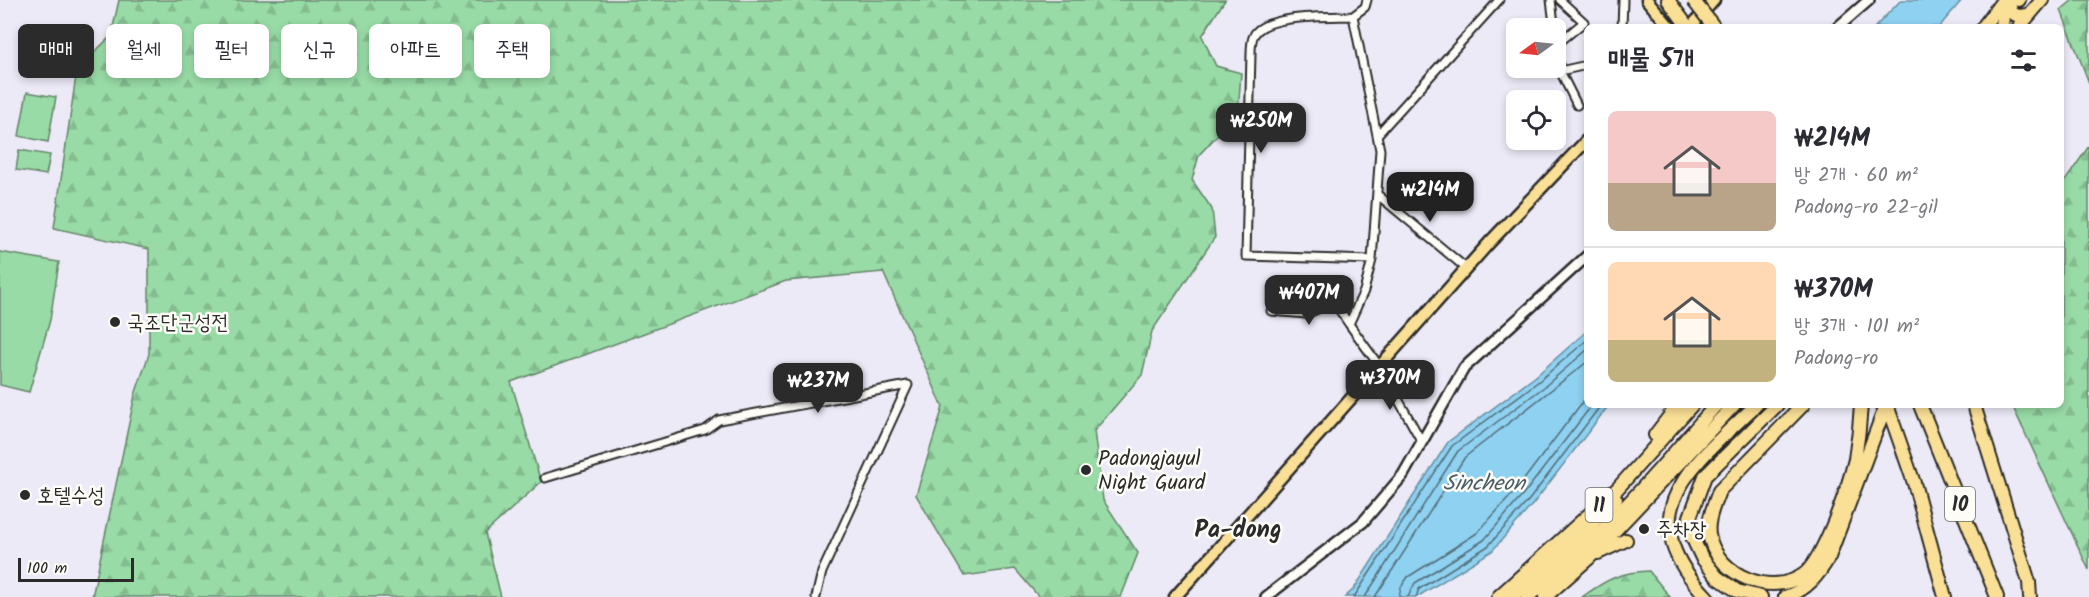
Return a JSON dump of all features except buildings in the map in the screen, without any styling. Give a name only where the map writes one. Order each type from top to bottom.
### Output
[{"type":"highway","points":[[1668,0],[1687,24]]},
{"type":"highway","points":[[1693,0],[1712,24]]},
{"type":"highway","points":[[2005,0],[2012,13],[2018,16],[2028,12],[2042,0]]},
{"type":"highway","points":[[1985,24],[2005,0]]},
{"type":"highway","points":[[2002,24],[2001,16],[2005,0]]},
{"type":"highway","points":[[1617,489],[1676,408]]},
{"type":"highway","name":"11","points":[[1498,597],[1617,489],[1689,408]]},
{"type":"highway","name":"11","points":[[1512,597],[1551,565],[1699,408]]},
{"type":"highway","name":"11","points":[[1527,597],[1578,555],[1635,497],[1713,408]]},
{"type":"highway","name":"11","points":[[1545,597],[1589,558],[1731,408]]},
{"type":"highway","points":[[1707,597],[1690,579],[1676,556],[1667,525],[1679,487],[1699,460],[1753,408]]},
{"type":"highway","points":[[1761,597],[1737,591],[1718,577],[1702,558],[1693,539],[1690,517],[1695,496],[1705,476],[1774,408]]},
{"type":"highway","points":[[1800,408],[1719,491],[1709,527],[1709,538],[1715,552],[1728,568],[1754,583],[1787,582],[1802,575],[1816,562],[1854,462],[1861,408]]},
{"type":"highway","points":[[1785,597],[1806,588],[1817,577],[1829,557],[1885,408]]},
{"type":"highway","name":"10","points":[[1887,408],[1914,483],[1945,597]]},
{"type":"highway","name":"10","points":[[1921,408],[1997,597]]},
{"type":"highway","points":[[1975,408],[2026,570],[2030,597]]},
{"type":"highway","points":[[1659,500],[1678,465]]},
{"type":"highway","points":[[1589,558],[1626,540]]},
{"type":"main road","points":[[1647,0],[1667,24]]},
{"type":"main road","points":[[1692,24],[1714,0]]},
{"type":"main road","points":[[1175,597],[1467,269],[1584,143]]},
{"type":"street","points":[[1367,0],[1365,7],[1353,16],[1277,20],[1262,27],[1254,35],[1251,54],[1246,256],[1372,260]]},
{"type":"street","points":[[1378,134],[1498,0]]},
{"type":"street","points":[[1551,0],[1553,18]]},
{"type":"street","points":[[1560,0],[1584,22],[1566,37]]},
{"type":"street","points":[[1622,24],[1623,0]]},
{"type":"street","points":[[1841,24],[1869,0]]},
{"type":"street","points":[[1349,324],[1364,291],[1372,260],[1378,195],[1378,134],[1353,16]]},
{"type":"street","points":[[1566,69],[1584,66]]},
{"type":"street","points":[[1564,78],[1577,105]]},
{"type":"street","points":[[1378,195],[1467,269]]},
{"type":"street","points":[[1266,597],[1363,522],[1403,475],[1464,368],[1584,259]]},
{"type":"street","points":[[1271,311],[1306,314],[1335,302],[1380,367],[1422,442]]},
{"type":"street","points":[[545,478],[705,430],[719,420],[908,385],[822,572],[816,597]]},
{"type":"green space","points":[[119,0],[1225,0],[1202,36],[1216,66],[1241,73],[1238,113],[1199,155],[1192,180],[1212,209],[1215,237],[1152,331],[1142,375],[1094,431],[1103,500],[1138,553],[1121,597],[1039,597],[1015,569],[964,576],[916,495],[943,407],[883,272],[786,281],[511,382],[541,482],[485,533],[501,597],[92,597],[135,395],[149,354],[149,249],[54,228],[76,78],[94,78],[94,52],[106,41],[106,78],[182,78],[182,24],[114,24]]},
{"type":"green space","points":[[2073,0],[2089,0],[2089,83],[2061,10]]},
{"type":"green space","points":[[27,92],[56,97],[48,142],[19,136]]},
{"type":"green space","points":[[2089,146],[2089,570],[2013,408],[2064,408],[2064,183]]},
{"type":"green space","points":[[19,150],[50,155],[46,175],[16,170]]},
{"type":"green space","points":[[0,252],[59,262],[50,320],[29,392],[0,385]]},
{"type":"green space","points":[[1649,571],[1670,597],[1582,597],[1613,578],[1629,573]]},
{"type":"water","points":[[1901,0],[1962,0],[1942,24],[1878,24]]},
{"type":"water","name":"Sincheon","points":[[1584,334],[1584,408],[1607,408],[1533,504],[1492,551],[1417,597],[1345,597],[1354,589],[1448,442],[1536,376]]},
{"type":"tunnel","points":[[2013,24],[2027,7]]},
{"type":"place","name":"국조단군성전","points":[[115,322]]},
{"type":"place","name":"Padongjayul Night Guard","points":[[1086,470]]},
{"type":"place","name":"호텔수성","points":[[25,495]]},
{"type":"place","name":"주차장","points":[[1644,529]]},
{"type":"district","name":"Pa-dong","points":[[1238,529]]}]
